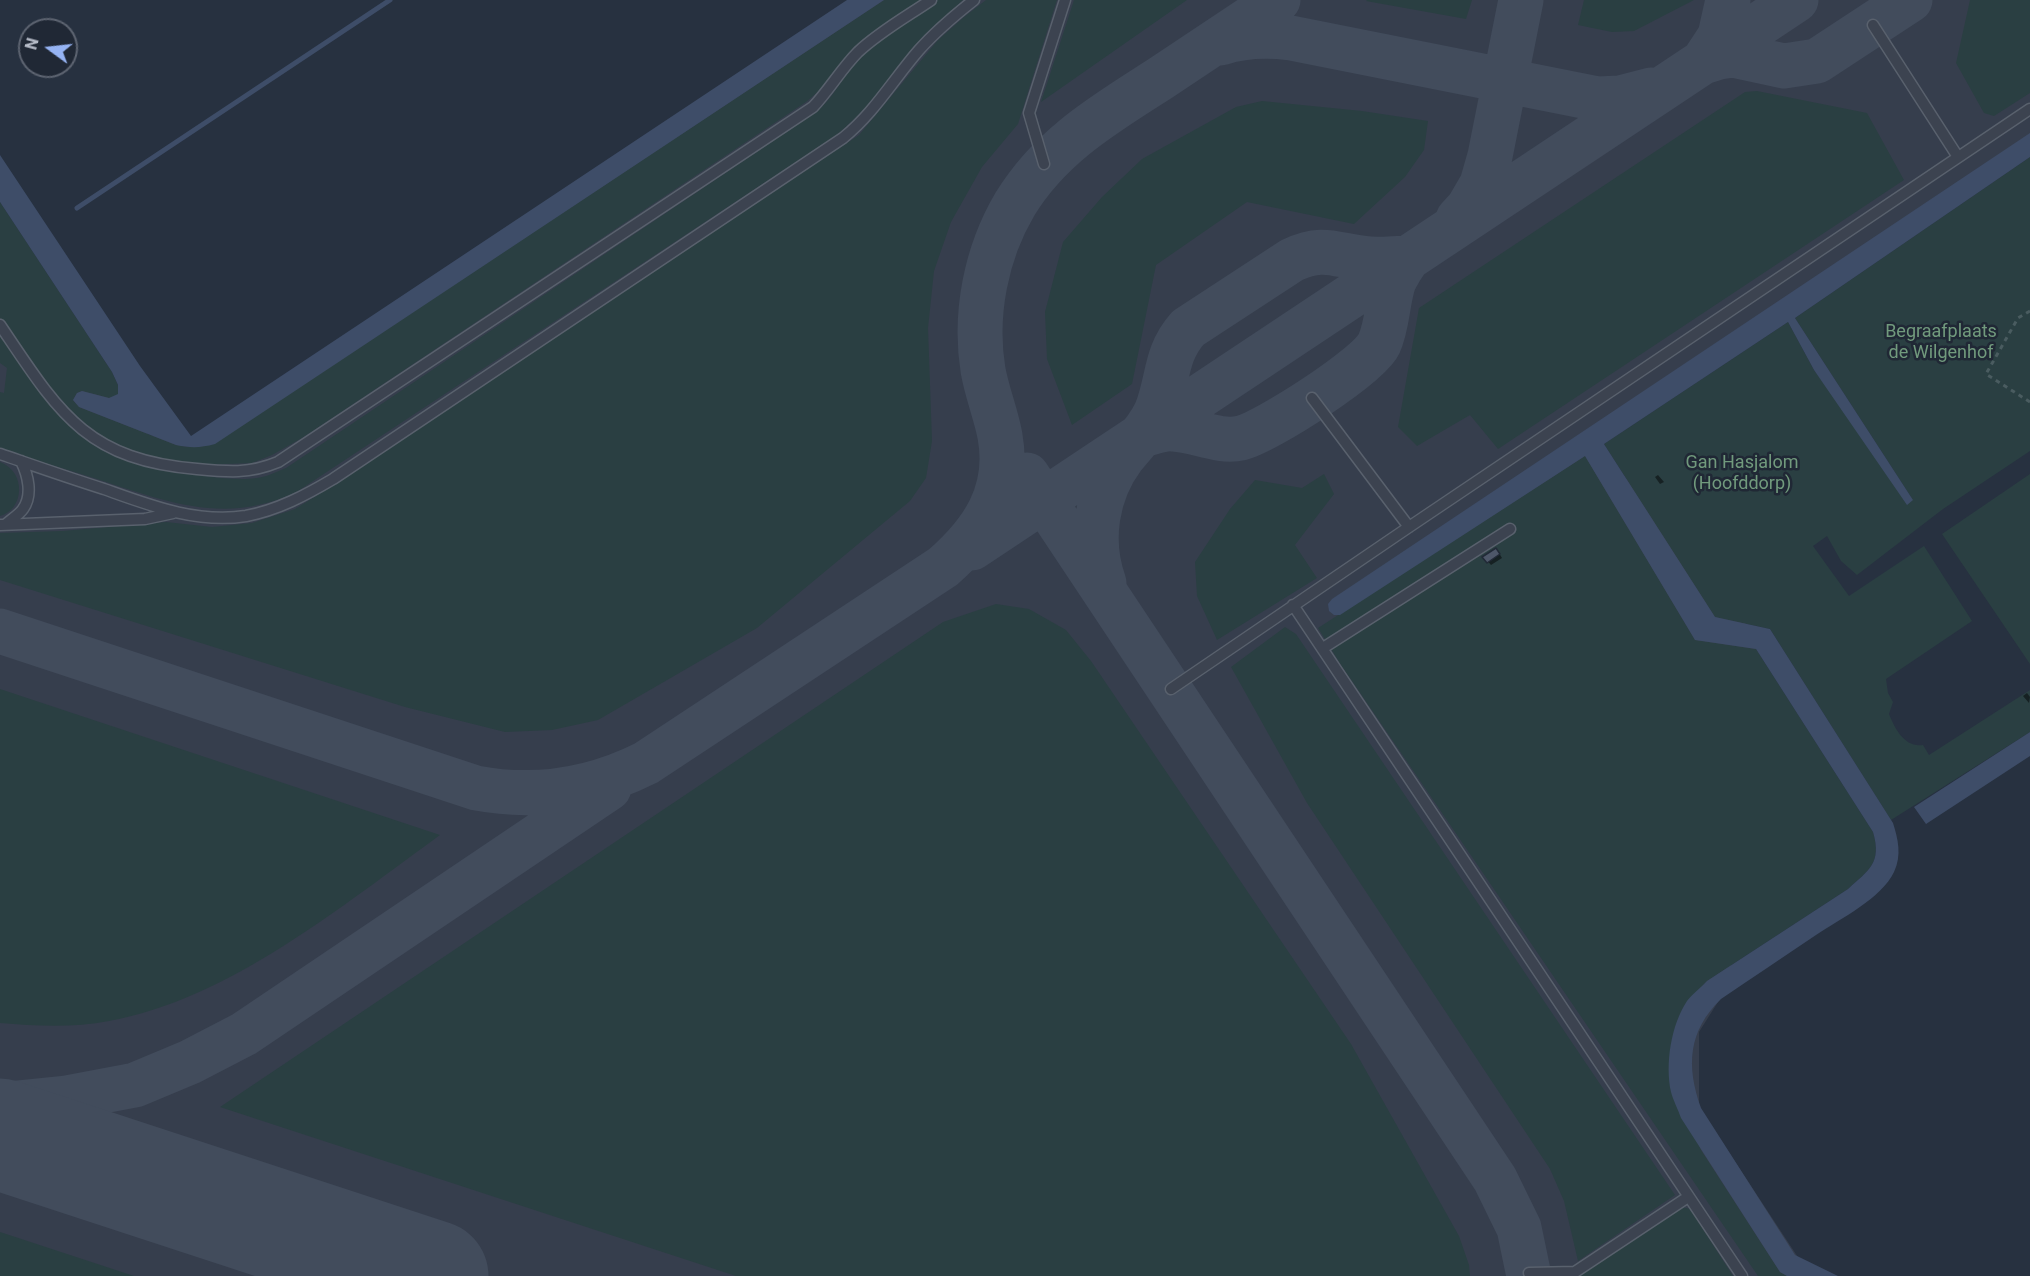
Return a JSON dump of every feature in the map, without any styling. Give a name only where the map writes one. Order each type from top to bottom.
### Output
[{"type":"lane","points":[[0,326],[58,407],[83,432],[109,448],[132,457],[180,468],[238,473],[260,470],[278,462],[813,107],[830,89],[856,53],[931,0]]},
{"type":"lane","points":[[0,454],[173,513],[221,517],[244,516],[269,510],[300,498],[333,479],[843,138],[868,116],[919,50],[974,0]]},
{"type":"lane","points":[[1044,164],[1029,113],[1065,0]]},
{"type":"lane","points":[[1873,25],[1958,157]]},
{"type":"lane","points":[[1171,689],[2030,110]]},
{"type":"lane","points":[[1312,398],[1409,527]]},
{"type":"lane","points":[[2,525],[24,508],[29,491],[27,472],[21,461]]},
{"type":"lane","points":[[2,525],[145,519],[173,513]]},
{"type":"lane","points":[[1323,648],[1510,530]]},
{"type":"lane","points":[[1293,605],[1742,1276]]},
{"type":"lane","points":[[1529,1273],[1575,1272],[1688,1197]]},
{"type":"path","points":[[2030,311],[2018,318],[1986,374],[2030,402]]},
{"type":"shaded area","points":[[880,0],[2030,0],[2030,149],[1598,444],[1757,637],[1730,983],[1699,1032],[1699,1107],[1809,1274],[1814,1276],[0,1276],[0,206],[148,435],[202,443]]},
{"type":"green space","points":[[884,0],[921,0],[854,49],[820,90],[806,102],[302,438],[252,463],[202,465],[155,458],[118,447],[81,425],[58,400],[0,318],[0,202],[112,372],[118,385],[118,395],[109,398],[82,391],[77,393],[73,400],[79,407],[176,445],[195,447],[215,443]]},
{"type":"green space","points":[[937,0],[963,0],[927,33],[863,111],[838,134],[298,491],[272,501],[246,507],[222,509],[197,507],[148,496],[0,449],[0,392],[4,393],[7,368],[0,363],[0,333],[38,387],[66,420],[99,447],[119,457],[155,468],[230,479],[251,479],[286,468],[815,113],[828,101],[858,58],[886,34]]},
{"type":"green space","points":[[986,0],[1057,0],[1018,124],[982,167],[951,222],[934,271],[928,328],[932,441],[926,478],[910,501],[757,628],[598,720],[552,730],[505,732],[405,707],[0,580],[0,533],[62,531],[166,522],[212,527],[252,523],[295,509],[859,135],[938,40]]},
{"type":"green space","points":[[1074,0],[1187,0],[1041,102]]},
{"type":"green space","points":[[1367,0],[1472,0],[1466,19]]},
{"type":"green space","points":[[1584,0],[1694,0],[1634,31],[1612,32],[1578,25]]},
{"type":"green space","points":[[1970,0],[2030,0],[2030,93],[1994,116],[1984,113],[1956,63]]},
{"type":"green space","points":[[1757,91],[1867,113],[1904,180],[1498,449],[1470,415],[1417,446],[1398,427],[1419,308],[1745,92]]},
{"type":"green space","points":[[1262,101],[1362,111],[1428,121],[1424,150],[1405,177],[1354,224],[1247,202],[1156,265],[1132,384],[1072,425],[1047,359],[1045,312],[1063,242],[1102,197],[1142,159],[1236,107]]},
{"type":"green space","points":[[2030,157],[2030,451],[1943,509],[1857,575],[1841,561],[1827,536],[1813,546],[1849,596],[1924,546],[1972,621],[1886,679],[1888,693],[1893,702],[1889,714],[1901,736],[1911,744],[1923,745],[1929,755],[2030,690],[2030,732],[1891,820],[1770,629],[1715,617],[1604,444],[1788,322],[1814,370],[1913,500],[1795,318]]},
{"type":"green space","points":[[1585,456],[1695,640],[1756,649],[1873,832],[1875,859],[1868,871],[1848,889],[1707,981],[1688,1001],[1677,1021],[1669,1062],[1701,1150],[1780,1272],[1787,1276],[1758,1276],[1318,628]]},
{"type":"green space","points":[[0,462],[15,474],[19,490],[14,506],[0,516]]},
{"type":"green space","points":[[1324,474],[1334,494],[1295,545],[1317,578],[1217,640],[1197,596],[1195,562],[1230,509],[1255,480],[1302,488]]},
{"type":"green space","points":[[2030,474],[2030,664],[1942,534]]},
{"type":"green space","points":[[996,604],[1029,609],[1066,630],[1091,661],[1351,1044],[1459,1236],[1469,1265],[1470,1276],[736,1276],[220,1107],[943,622]]},
{"type":"green space","points":[[1285,627],[1296,634],[1675,1195],[1578,1261],[1564,1201],[1550,1169],[1307,803],[1231,667]]},
{"type":"green space","points":[[0,689],[440,835],[284,946],[198,993],[154,1010],[109,1021],[54,1026],[0,1023]]},
{"type":"green space","points":[[1682,1207],[1690,1209],[1733,1276],[1579,1276],[1579,1274]]},
{"type":"green space","points":[[0,1232],[134,1276],[0,1276]]},
{"type":"water","points":[[847,0],[884,0],[215,444],[196,447],[176,445],[79,407],[73,400],[77,393],[82,391],[109,398],[118,394],[118,385],[112,372],[0,202],[0,155],[140,366],[191,436]]},
{"type":"water","points":[[2030,133],[2030,157],[1795,318],[1913,500],[1907,505],[1814,370],[1788,322],[1604,444],[1715,617],[1770,629],[1893,823],[1896,835],[1899,853],[1896,866],[1888,882],[1880,891],[1860,907],[1721,999],[1710,1011],[1696,1036],[1692,1063],[1693,1078],[1701,1108],[1795,1255],[1838,1276],[1787,1276],[1780,1272],[1681,1118],[1669,1081],[1669,1057],[1673,1033],[1681,1011],[1689,998],[1707,981],[1848,889],[1868,871],[1875,859],[1876,851],[1873,832],[1756,649],[1695,640],[1585,456],[1340,615],[1334,615],[1329,611],[1328,604],[1332,599]]},
{"type":"water","points":[[2030,732],[2030,756],[1926,824],[1914,807]]},
{"type":"building","points":[[1496,548],[1500,554],[1487,563],[1482,557]]},
{"type":"waterway","points":[[77,208],[390,0]]},
{"type":"taxiway","points":[[0,631],[476,788],[520,793],[563,790],[605,780],[646,763],[943,567],[970,540],[990,509],[1001,475],[1000,436],[983,370],[980,327],[990,263],[996,243],[1015,204],[1045,164],[1080,132],[1278,0]]},
{"type":"taxiway","points":[[1458,219],[1468,208],[1482,184],[1490,156],[1521,0]]},
{"type":"taxiway","points":[[1703,62],[1720,36],[1728,0]]},
{"type":"taxiway","points":[[972,548],[1796,0]]},
{"type":"taxiway","points":[[1703,62],[1733,55],[1784,66],[1817,61],[1910,0]]},
{"type":"taxiway","points":[[1221,43],[1256,36],[1291,38],[1598,99],[1620,98],[1651,90]]},
{"type":"taxiway","points":[[1104,583],[1099,567],[1096,534],[1101,502],[1114,471],[1153,418],[1160,401],[1171,358],[1180,338],[1188,328],[1292,260],[1304,255],[1323,252],[1370,259],[1408,258]]},
{"type":"taxiway","points":[[1142,435],[1173,429],[1215,438],[1241,438],[1272,424],[1316,397],[1357,367],[1379,344],[1394,281],[1408,258]]},
{"type":"taxiway","points":[[1027,475],[1495,1179],[1519,1228],[1529,1276]]},
{"type":"taxiway","points":[[0,1105],[66,1098],[135,1085],[190,1062],[244,1034],[609,788]]},
{"type":"runway","points":[[0,1134],[433,1276]]},
{"type":"park label","name":"Begraafplaats de Wilgenhof","points":[[1941,342]]},
{"type":"park label","name":"Gan Hasjalom (Hoofddorp)","points":[[1742,473]]}]
